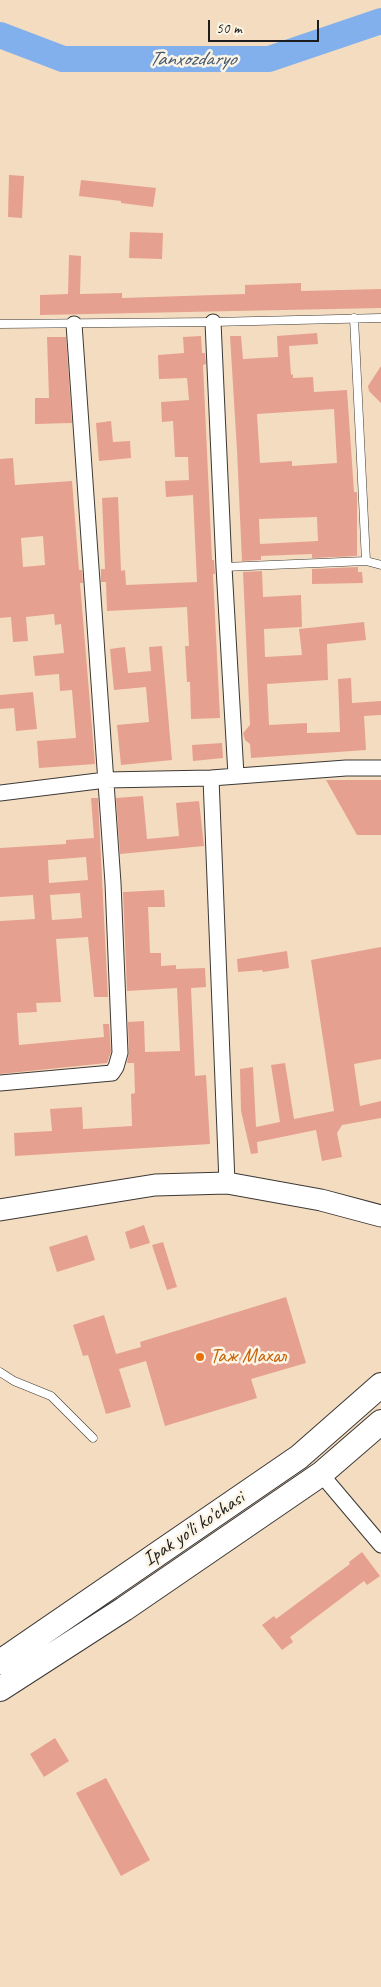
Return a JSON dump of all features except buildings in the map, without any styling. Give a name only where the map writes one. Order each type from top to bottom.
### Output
[{"type":"main road","points":[[0,1210],[155,1185],[227,1182],[320,1200],[381,1216]]},
{"type":"main road","name":"Ipak yo'li ko'chasi","points":[[0,1662],[299,1457],[381,1385]]},
{"type":"main road","name":"Ipak yo'li ko'chasi","points":[[0,1689],[124,1609],[321,1474],[381,1422]]},
{"type":"street","points":[[213,322],[236,775]]},
{"type":"street","points":[[0,1083],[112,1073],[116,1068],[120,1053],[118,978],[106,780],[74,324]]},
{"type":"street","points":[[0,793],[106,780],[211,778],[346,768],[381,768]]},
{"type":"street","points":[[211,778],[227,1182]]},
{"type":"street","points":[[321,1474],[381,1545]]},
{"type":"lane","points":[[354,318],[366,562]]},
{"type":"lane","points":[[0,324],[381,318]]},
{"type":"lane","points":[[224,567],[366,562],[381,565]]},
{"type":"lane","points":[[0,1372],[51,1396],[93,1438]]},
{"type":"waterway","name":"Tanxozdaryo","points":[[0,35],[63,59],[269,59],[381,21]]},
{"type":"place","name":"Таж Махал","points":[[200,1357]]}]
